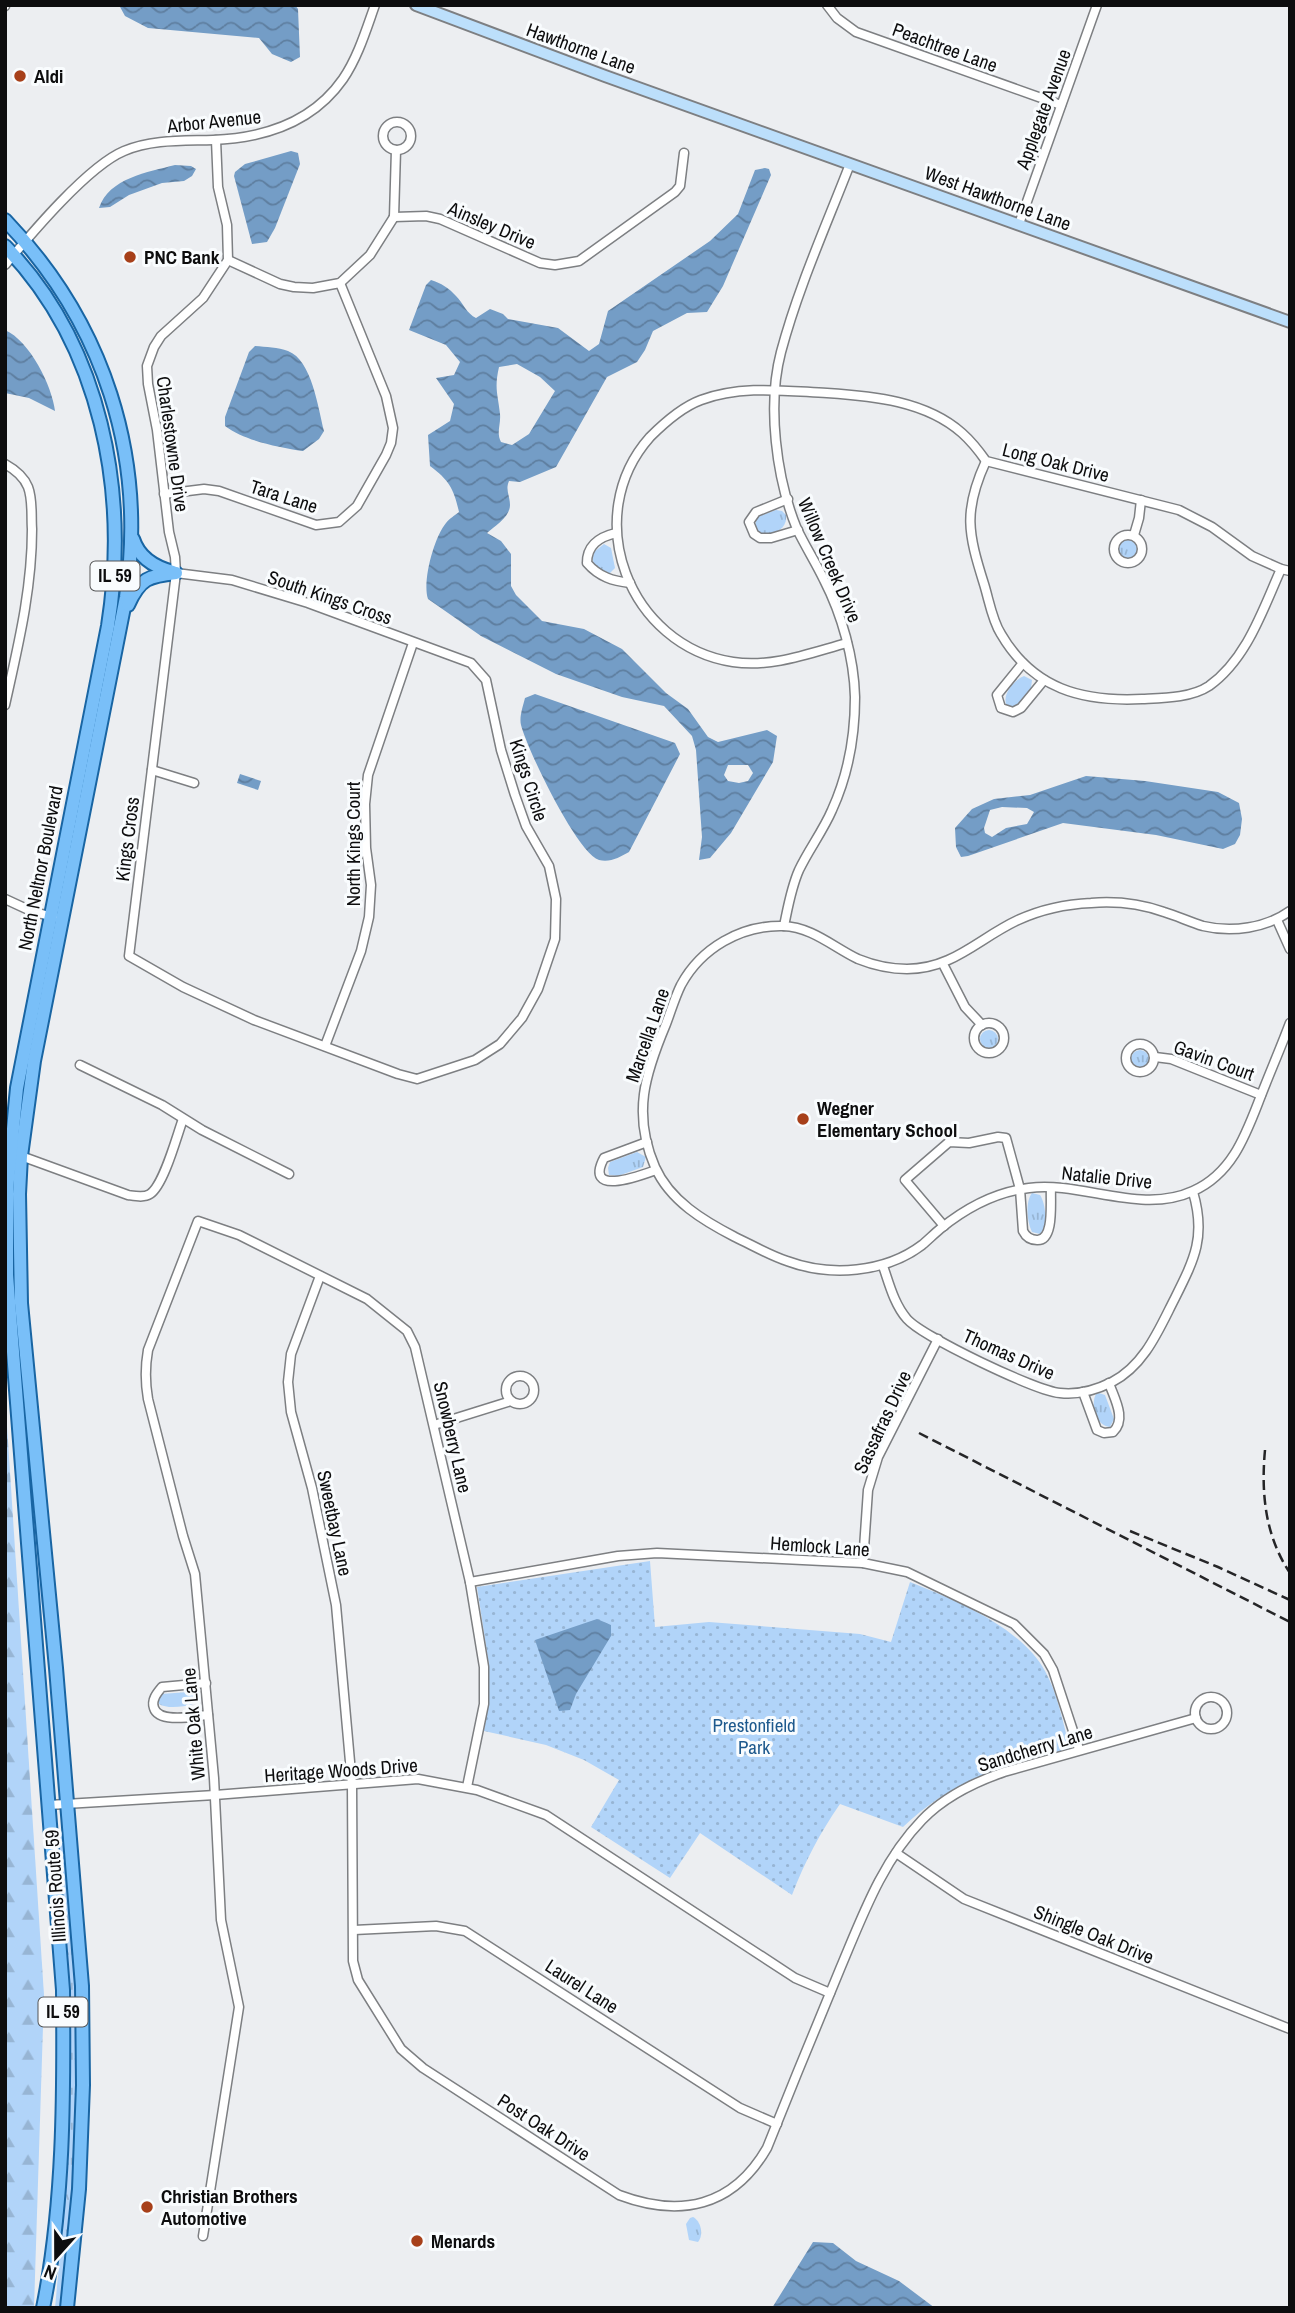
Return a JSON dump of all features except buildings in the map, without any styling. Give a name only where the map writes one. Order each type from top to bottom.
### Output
[{"type":"main road","name":"North Neltnor Boulevard","points":[[5,220],[26,242],[72,308],[93,347],[109,387],[126,452],[132,506],[130,566],[121,621],[50,952],[36,1024],[30,1090],[12,1153],[6,1211],[7,1275],[29,1568]]},
{"type":"main road","name":"North Neltnor Boulevard","points":[[8,255],[47,299],[83,368],[105,437],[116,522],[115,575],[108,626],[57,918]]},
{"type":"main road","points":[[132,535],[134,544],[146,560],[160,569],[177,573]]},
{"type":"main road","points":[[121,621],[142,582],[150,576],[177,573]]},
{"type":"main road","name":"North Neltnor Boulevard","points":[[12,1153],[19,1219],[20,1291],[37,1463]]},
{"type":"main road","name":"Illinois Route 59","points":[[37,1463],[82,1986],[79,2189],[67,2308]]},
{"type":"main road","name":"Illinois Route 59","points":[[29,1568],[60,1926],[64,2067],[56,2220],[43,2308]]},
{"type":"street","name":"Arbor Avenue","points":[[8,255],[26,242],[87,176],[123,151],[168,141],[249,137],[295,122],[319,104],[343,79],[375,5]]},
{"type":"street","name":"Hawthorne Lane","points":[[416,5],[695,108]]},
{"type":"street","name":"Peachtree Lane","points":[[827,5],[837,18],[856,32],[1061,105]]},
{"type":"street","name":"Applegate Avenue","points":[[1019,224],[1097,5]]},
{"type":"street","name":"West Hawthorne Lane","points":[[695,108],[1290,322]]},
{"type":"street","points":[[216,140],[218,187],[227,225],[228,260],[280,284],[293,287],[313,288],[340,284],[370,255],[394,217],[396,150]]},
{"type":"street","name":"Ainsley Drive","points":[[394,217],[426,216],[440,219],[540,263],[555,265],[579,261],[675,192],[680,186],[684,153]]},
{"type":"street","name":"Willow Creek Drive","points":[[784,926],[795,881],[833,809],[848,762],[855,697],[847,643],[838,613],[798,530],[788,499],[776,440],[775,391],[781,353],[793,313],[850,164]]},
{"type":"street","name":"Charlestowne Drive","points":[[177,573],[146,366],[161,336],[203,298],[228,260]]},
{"type":"street","name":"Tara Lane","points":[[164,494],[204,489],[219,491],[316,524],[339,522],[357,506],[386,455],[393,428],[386,396],[340,284]]},
{"type":"street","name":"Long Oak Drive","points":[[847,643],[771,663],[747,664],[722,660],[686,646],[649,615],[637,598],[620,560],[616,533],[618,508],[627,474],[647,441],[667,421],[698,401],[747,390],[865,396],[913,407],[950,424],[968,439],[986,461],[1170,506],[1191,514],[1252,556],[1285,570]]},
{"type":"street","points":[[986,461],[972,498],[972,541],[999,632],[1034,673],[1072,693],[1108,700],[1172,697],[1207,687],[1244,647],[1285,570]]},
{"type":"street","points":[[5,464],[17,472],[27,485],[31,507],[32,552],[28,594],[5,705]]},
{"type":"street","points":[[788,499],[756,512],[749,522],[750,528],[760,538],[771,538],[798,530]]},
{"type":"street","points":[[1134,535],[1141,500]]},
{"type":"street","points":[[616,533],[607,535],[591,546],[587,563],[603,577],[630,583]]},
{"type":"street","name":"Kings Cross","points":[[177,573],[129,957],[183,988],[249,1018]]},
{"type":"street","name":"South Kings Cross","points":[[177,573],[232,580],[308,603],[471,663]]},
{"type":"street","name":"North Kings Court","points":[[325,1046],[361,951],[369,917],[371,885],[366,849],[365,804],[368,775],[412,643]]},
{"type":"street","name":"Kings Circle","points":[[249,1018],[417,1079],[475,1060],[500,1044],[522,1018],[538,989],[555,939],[556,899],[549,866],[526,826],[515,794],[501,750],[486,680],[471,663]]},
{"type":"street","points":[[1023,663],[997,695],[1001,708],[1013,712],[1021,708],[1044,680]]},
{"type":"street","points":[[152,770],[194,783]]},
{"type":"street","points":[[5,899],[31,911],[57,918]]},
{"type":"street","points":[[784,926],[814,934],[857,958],[879,966],[905,969],[943,964],[1020,918],[1071,905],[1135,905],[1164,911],[1198,924],[1239,929],[1277,920],[1290,911]]},
{"type":"street","points":[[1277,920],[1290,949]]},
{"type":"street","name":"Marcella Lane","points":[[784,926],[758,928],[731,936],[705,955],[682,984],[647,1074],[642,1102],[647,1142],[656,1170],[674,1195],[713,1226],[784,1260],[817,1269],[883,1266]]},
{"type":"street","points":[[943,964],[965,1007],[982,1025]]},
{"type":"street","name":"Natalie Drive","points":[[883,1266],[920,1246],[964,1211],[998,1193],[1034,1187],[1147,1199],[1193,1192],[1219,1173],[1235,1155],[1246,1135],[1290,1023]]},
{"type":"street","name":"Gavin Court","points":[[1155,1057],[1171,1059],[1261,1095]]},
{"type":"street","points":[[80,1065],[162,1105],[183,1119],[289,1174]]},
{"type":"street","points":[[12,1153],[128,1195],[145,1196],[151,1194],[160,1181],[183,1119]]},
{"type":"street","points":[[944,1226],[905,1180],[949,1142],[969,1143],[1006,1138],[1020,1189],[1023,1231],[1034,1240],[1042,1240],[1050,1227],[1051,1188]]},
{"type":"street","points":[[647,1142],[604,1158],[600,1166],[601,1175],[608,1182],[618,1182],[656,1170]]},
{"type":"street","name":"Thomas Drive","points":[[883,1266],[905,1317],[917,1328],[1038,1388],[1061,1393],[1083,1392],[1109,1383],[1128,1372],[1146,1351],[1193,1262],[1200,1232],[1193,1192]]},
{"type":"street","name":"Snowberry Lane","points":[[198,1221],[239,1235],[367,1299],[407,1331],[415,1347],[470,1582],[484,1667],[484,1704],[467,1787]]},
{"type":"street","name":"White Oak Lane","points":[[198,1221],[148,1350],[145,1385],[195,1574],[215,1795],[221,1920],[239,2007],[202,2236]]},
{"type":"street","name":"Sweetbay Lane","points":[[320,1276],[291,1354],[288,1382],[291,1412],[312,1488],[337,1605],[352,1784]]},
{"type":"street","name":"Sassafras Drive","points":[[863,1563],[868,1490],[878,1457],[938,1339]]},
{"type":"street","points":[[1083,1392],[1094,1426],[1104,1433],[1113,1432],[1120,1417],[1109,1383]]},
{"type":"street","points":[[434,1425],[511,1401]]},
{"type":"street","name":"Hemlock Lane","points":[[470,1582],[618,1556],[657,1553],[863,1563],[906,1573],[1014,1624],[1044,1654],[1053,1670],[1079,1749]]},
{"type":"street","points":[[206,1683],[162,1687],[153,1701],[154,1708],[164,1717],[208,1715]]},
{"type":"street","name":"Sandcherry Lane","points":[[1210,1696],[1220,1699],[1226,1708],[1226,1718],[1214,1729],[1204,1727],[1196,1718],[1196,1704],[1210,1696]]},
{"type":"street","name":"Sandcherry Lane","points":[[830,1993],[871,1896],[896,1853],[923,1819],[961,1791],[992,1776],[1079,1749],[1196,1718]]},
{"type":"street","name":"Heritage Woods Drive","points":[[49,1805],[418,1779],[467,1787],[546,1815],[795,1978],[830,1993]]},
{"type":"street","name":"Post Oak Drive","points":[[352,1784],[353,1961],[358,1980],[401,2049],[423,2068],[619,2194],[643,2204],[671,2207],[696,2204],[719,2196],[739,2183],[757,2165],[767,2148],[830,1993]]},
{"type":"street","name":"Shingle Oak Drive","points":[[896,1853],[964,1899],[1290,2029]]},
{"type":"street","name":"Laurel Lane","points":[[354,1930],[436,1926],[464,1931],[740,2108],[777,2124]]},
{"type":"green space","points":[[776,510],[786,515],[782,528],[774,533],[759,533],[755,526],[757,517]]},
{"type":"green space","points":[[1128,540],[1134,543],[1137,549],[1134,555],[1128,558],[1122,555],[1119,549],[1122,543]]},
{"type":"green space","points":[[604,544],[611,548],[615,568],[610,573],[599,570],[593,561],[594,552]]},
{"type":"green space","points":[[1024,676],[1032,680],[1031,688],[1016,706],[1007,706],[1006,697],[1010,688]]},
{"type":"green space","points":[[989,1030],[995,1033],[998,1039],[995,1045],[989,1048],[983,1045],[980,1039],[983,1033]]},
{"type":"green space","points":[[1140,1050],[1146,1053],[1149,1059],[1146,1065],[1140,1068],[1134,1065],[1131,1059],[1134,1053]]},
{"type":"green space","points":[[637,1152],[646,1157],[643,1167],[618,1176],[609,1175],[610,1162]]},
{"type":"green space","points":[[1032,1193],[1040,1195],[1045,1209],[1044,1226],[1040,1234],[1032,1232],[1029,1223],[1027,1212]]},
{"type":"green space","points":[[1099,1393],[1105,1395],[1114,1419],[1110,1427],[1101,1423],[1096,1414],[1094,1399]]},
{"type":"green space","points":[[5,1395],[44,1995],[34,2308],[5,2308]]},
{"type":"green space","points":[[30,1465],[45,1616],[36,1565]]},
{"type":"green space","name":"Prestonfield Park","points":[[650,1561],[655,1627],[709,1622],[860,1634],[891,1642],[910,1582],[947,1597],[1004,1628],[1034,1655],[1053,1689],[1070,1749],[981,1776],[941,1797],[903,1827],[840,1804],[813,1848],[792,1895],[700,1833],[670,1878],[591,1827],[619,1780],[584,1760],[546,1745],[484,1731],[489,1696],[489,1665],[477,1587]]},
{"type":"green space","points":[[193,1693],[193,1704],[166,1707],[159,1704],[158,1697],[161,1694]]},
{"type":"green space","points":[[62,1832],[74,1965],[76,2080],[73,2182],[67,2256],[60,2308],[55,2308],[68,2160],[71,2077],[69,1975],[59,1839]]},
{"type":"green space","points":[[693,2217],[701,2228],[698,2242],[689,2240],[686,2224]]},
{"type":"water","points":[[119,5],[295,5],[298,9],[300,57],[291,62],[272,54],[259,38],[148,28],[125,16]]},
{"type":"water","points":[[291,151],[298,153],[300,164],[275,228],[267,242],[252,244],[235,172],[245,164]]},
{"type":"water","points":[[175,165],[196,169],[192,176],[184,181],[162,183],[129,195],[110,207],[99,208],[104,198],[120,183]]},
{"type":"water","points":[[769,169],[771,175],[723,286],[707,312],[687,313],[653,331],[637,362],[607,377],[556,467],[520,482],[509,481],[508,513],[487,533],[501,541],[511,554],[511,586],[516,595],[542,621],[584,629],[622,649],[666,693],[688,709],[708,737],[718,742],[767,730],[777,736],[773,762],[731,833],[710,858],[699,860],[702,837],[696,750],[692,736],[664,706],[622,697],[556,674],[481,636],[428,599],[428,571],[433,549],[446,523],[459,512],[450,486],[430,466],[428,435],[450,421],[454,404],[436,378],[454,375],[460,362],[446,345],[409,330],[426,285],[431,280],[451,291],[476,318],[490,309],[508,319],[558,328],[589,351],[599,344],[608,311],[710,241],[738,214],[755,170]],"holes":[[[517,364],[540,377],[555,391],[529,434],[512,445],[501,442],[500,438],[497,381],[499,367]],[[728,765],[748,765],[753,773],[748,781],[728,781],[724,775]]]},
{"type":"water","points":[[5,330],[23,344],[38,365],[55,411],[29,398],[5,393]]},
{"type":"water","points":[[255,346],[288,351],[303,364],[308,374],[324,431],[319,439],[303,451],[252,439],[225,426],[225,417],[249,352]]},
{"type":"water","points":[[535,694],[675,743],[680,754],[629,852],[611,860],[599,860],[578,839],[566,821],[521,725],[525,698]]},
{"type":"water","points":[[240,774],[261,781],[258,790],[237,783]]},
{"type":"water","points":[[1086,776],[1145,781],[1218,792],[1239,803],[1242,819],[1240,835],[1235,844],[1223,849],[1156,835],[1063,823],[961,857],[956,847],[955,828],[972,809],[994,799],[1030,795]],"holes":[[[1002,807],[1027,808],[1034,812],[1027,824],[1006,828],[992,837],[985,833],[990,810]]]},
{"type":"water","points":[[597,1619],[611,1625],[611,1636],[576,1694],[570,1710],[559,1711],[535,1640]]},
{"type":"water","points":[[813,2242],[833,2243],[856,2261],[899,2281],[935,2308],[772,2308]]},
{"type":"railway","points":[[919,1433],[1290,1622]]},
{"type":"railway","points":[[1265,1450],[1265,1498],[1270,1529],[1290,1573]]},
{"type":"railway","points":[[1130,1531],[1290,1600]]},
{"type":"place","name":"Aldi","points":[[20,76]]},
{"type":"place","name":"PNC Bank","points":[[130,257]]},
{"type":"place","name":"Wegner Elementary School","points":[[803,1119]]},
{"type":"place","name":"Christian Brothers Automotive","points":[[147,2207]]},
{"type":"place","name":"Menards","points":[[417,2241]]}]
